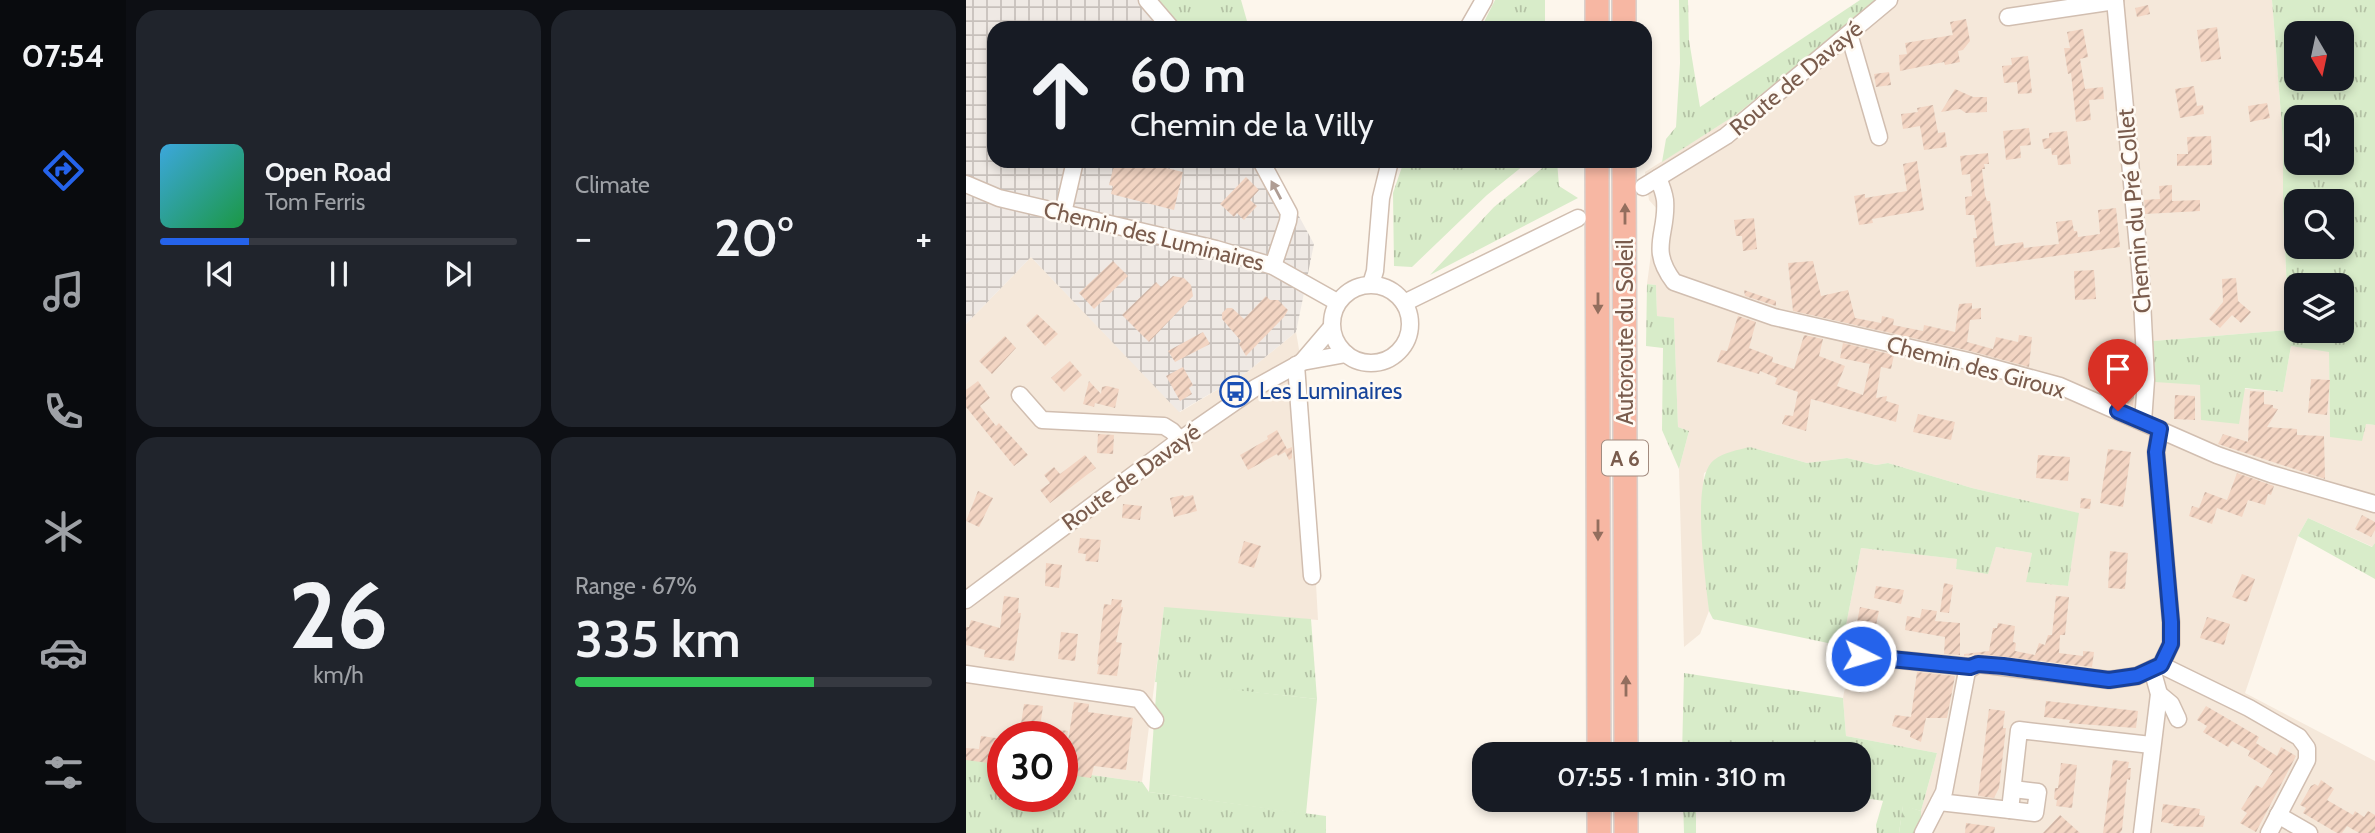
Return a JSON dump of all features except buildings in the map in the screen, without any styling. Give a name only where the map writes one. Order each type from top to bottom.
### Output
[{"type":"highway","points":[[1597,0],[1597,21]]},
{"type":"highway","points":[[1624,0],[1624,21]]},
{"type":"highway","name":"Autoroute du Soleil","points":[[1597,168],[1599,742]]},
{"type":"highway","name":"Autoroute du Soleil","points":[[1624,168],[1626,742]]},
{"type":"highway","points":[[1599,812],[1599,833]]},
{"type":"highway","points":[[1626,812],[1626,833]]},
{"type":"street","points":[[1147,0],[1165,21]]},
{"type":"street","points":[[1472,21],[1484,0]]},
{"type":"street","name":"Route de Davayé","points":[[1643,187],[1701,153],[1761,109],[1889,0]]},
{"type":"street","points":[[2008,17],[2115,1]]},
{"type":"street","name":"Chemin du Pré Collet","points":[[2115,1],[2141,280],[2146,380],[2143,422]]},
{"type":"street","points":[[1849,34],[1880,137]]},
{"type":"street","points":[[1063,213],[1073,168]]},
{"type":"street","points":[[1265,168],[1289,213],[1289,221],[1273,265]]},
{"type":"street","points":[[1371,284],[1375,271],[1381,198],[1388,168]]},
{"type":"street","name":"Chemin des Giroux","points":[[1658,178],[1665,200],[1660,239],[1661,258],[1665,270],[1674,282],[1774,317],[1968,361],[2060,387],[2217,455],[2271,474],[2375,504]]},
{"type":"street","name":"Chemin des Luminaires","points":[[966,184],[999,198],[1273,265],[1337,302]]},
{"type":"street","points":[[1404,303],[1578,218]]},
{"type":"street","points":[[1371,284],[1384,286],[1396,293],[1409,314],[1410,326],[1408,338],[1401,349],[1381,362],[1368,363],[1356,360],[1339,347],[1331,328],[1331,318],[1337,302],[1348,291],[1371,284]]},
{"type":"street","name":"Route de Davayé","points":[[966,600],[1180,440],[1255,388],[1299,363],[1331,328]]},
{"type":"street","name":"Route de Davayé","points":[[1299,363],[1346,354]]},
{"type":"street","points":[[1299,363],[1312,576]]},
{"type":"street","points":[[1020,395],[1042,420],[1164,426],[1172,430],[1180,440]]},
{"type":"street","points":[[1861,656],[1970,667],[1978,664],[2003,666],[2109,680],[2137,676],[2157,667],[2171,644],[2156,452],[2160,429]]},
{"type":"street","points":[[1923,833],[1944,792],[1967,671],[1970,667]]},
{"type":"street","points":[[2142,833],[2159,694],[2157,667]]},
{"type":"street","points":[[2157,667],[2249,708],[2298,737],[2307,748],[2307,760],[2269,833]]},
{"type":"street","points":[[966,674],[1139,699],[1154,720]]},
{"type":"street","points":[[2159,694],[2171,704],[2178,719]]},
{"type":"street","points":[[2010,810],[2019,730],[2151,746]]},
{"type":"street","points":[[1939,802],[2035,813],[2038,792],[2013,789]]},
{"type":"street","points":[[2278,815],[2309,833]]},
{"type":"shaded area","points":[[966,0],[1154,0],[1174,21],[987,21],[987,168],[1273,168],[1314,244],[1296,332],[1247,372],[1179,412],[1031,257],[966,324]]},
{"type":"shaded area","points":[[1877,0],[2272,0],[2283,141],[2286,273],[2284,273],[2284,330],[2153,341],[2155,381],[2283,392],[2291,346],[2329,351],[2330,437],[2366,424],[2375,425],[2375,543],[2373,547],[2308,518],[2298,536],[2245,693],[2375,761],[2375,833],[1922,833],[1921,811],[1937,753],[1846,736],[1843,698],[1850,660],[1842,646],[1861,548],[1958,559],[1956,568],[1988,573],[1996,547],[2032,553],[2027,581],[2068,586],[2078,513],[1972,488],[1888,463],[1876,465],[1847,458],[1807,463],[1750,447],[1704,473],[1701,513],[1709,611],[1700,634],[1684,647],[1679,469],[1689,431],[1678,427],[1674,319],[1657,316],[1656,285],[1647,284],[1657,209],[1649,200],[1645,172],[1737,114]]},
{"type":"shaded area","points":[[1031,257],[1180,412],[1247,372],[1296,332],[1305,384],[1318,620],[1164,608],[1142,782],[1078,773],[1078,721],[987,721],[987,761],[966,758],[966,324]]},
{"type":"green space","points":[[1159,0],[1241,0],[1247,21],[1177,21]]},
{"type":"green space","points":[[1495,0],[1545,0],[1545,21],[1484,21]]},
{"type":"green space","points":[[1679,0],[1688,0],[1689,40],[1700,107],[1860,0],[1877,0],[1737,114],[1662,162],[1666,139],[1676,127],[1680,63]]},
{"type":"green space","points":[[2272,0],[2375,0],[2375,425],[2366,424],[2362,441],[2330,437],[2329,352],[2291,346],[2283,392],[2245,388],[2239,424],[2201,420],[2200,385],[2155,382],[2153,341],[2284,330],[2284,343],[2354,343],[2354,273],[2286,273],[2285,259],[2354,259],[2354,189],[2284,189],[2284,229],[2283,141]]},
{"type":"green space","points":[[1402,168],[1520,168],[1487,195],[1412,267],[1394,266],[1393,193]]},
{"type":"green space","points":[[1542,168],[1558,168],[1559,186],[1578,198],[1430,275],[1494,207]]},
{"type":"green space","points":[[1647,284],[1656,285],[1657,316],[1674,318],[1678,427],[1689,431],[1679,469],[1662,430],[1663,348],[1646,346]]},
{"type":"green space","points":[[1750,447],[1807,463],[1847,458],[1876,465],[1888,463],[1972,488],[2079,513],[2068,586],[2026,582],[2032,553],[1996,547],[1988,574],[1956,569],[1957,559],[1861,548],[1842,646],[1713,619],[1709,611],[1701,531],[1703,487],[1707,470],[1714,460],[1727,453]]},
{"type":"green space","points":[[2308,518],[2372,547],[2375,543],[2375,579],[2298,536]]},
{"type":"green space","points":[[1164,607],[1311,619],[1317,699],[1155,682]]},
{"type":"green space","points":[[1684,673],[1843,698],[1846,736],[1937,753],[1921,811],[1903,806],[1899,833],[1877,833],[1876,825],[1883,801],[1871,799],[1871,742],[1682,742]]},
{"type":"green space","points":[[1157,681],[1317,699],[1306,814],[1149,792]]},
{"type":"green space","points":[[966,758],[987,761],[987,812],[1078,812],[1078,773],[1142,782],[1149,792],[1326,816],[1326,833],[966,833]]},
{"type":"green space","points":[[1903,805],[1921,811],[1921,822],[1914,833],[1899,833]]},
{"type":"green space","points":[[1683,812],[1696,812],[1696,833],[1684,833]]},
{"type":"place","name":"Les Luminaires","points":[[1236,391]]},
{"type":"route","points":[[1861,656],[1970,667],[1978,664],[2003,666],[2109,680],[2137,676],[2161,665],[2171,644],[2171,622],[2156,452],[2160,429],[2118,411]]}]
